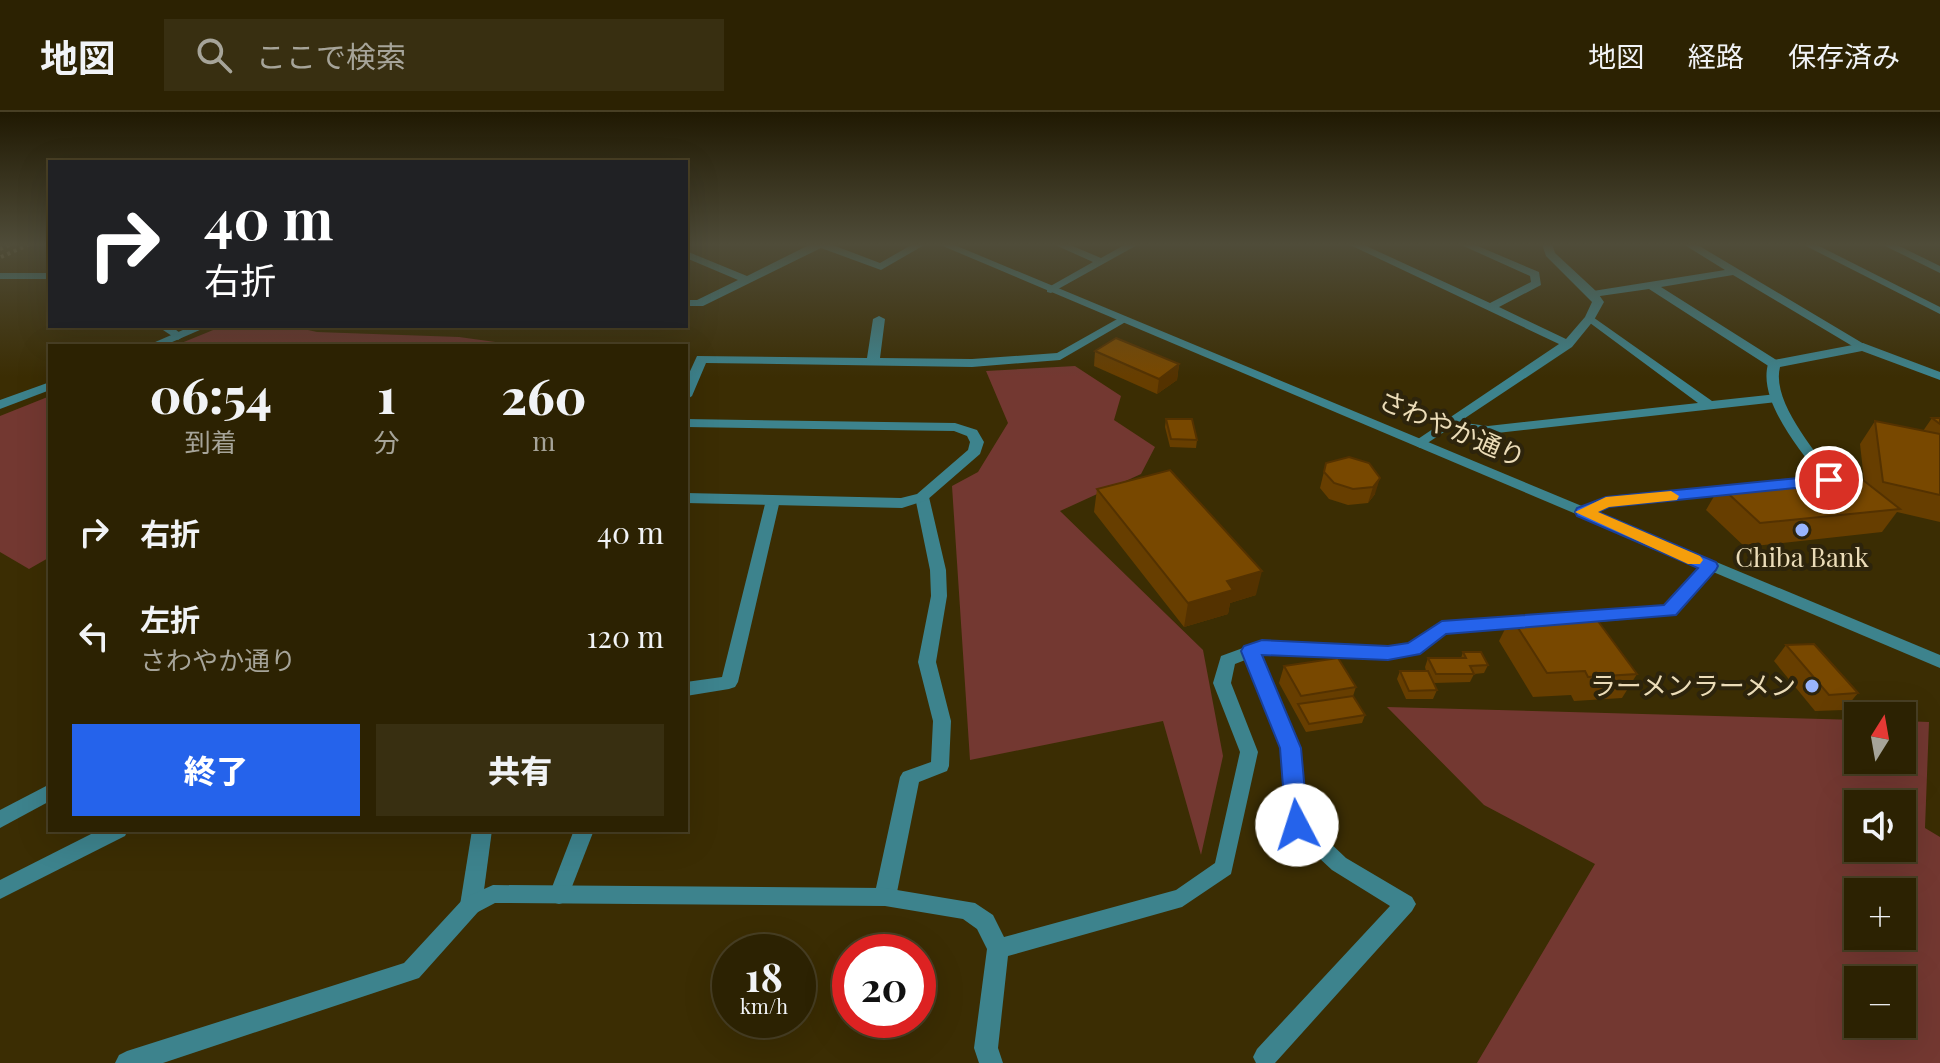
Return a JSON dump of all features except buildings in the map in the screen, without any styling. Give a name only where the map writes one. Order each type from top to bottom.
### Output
[{"type":"street","points":[[688,303],[699,304],[733,288]]},
{"type":"street","name":"さわやか通り","points":[[1047,288],[1940,662]]},
{"type":"street","points":[[1447,288],[1568,344]]},
{"type":"street","points":[[1489,308],[1527,288]]},
{"type":"street","points":[[1420,444],[1568,344],[1590,318],[1598,302],[1587,288]]},
{"type":"street","points":[[1593,294],[1629,288]]},
{"type":"street","points":[[1656,288],[1774,364],[1863,347]]},
{"type":"street","points":[[1762,288],[1863,347],[1940,376]]},
{"type":"street","points":[[1895,288],[1940,311]]},
{"type":"street","points":[[1590,318],[1712,407]]},
{"type":"street","points":[[873,362],[879,319]]},
{"type":"street","points":[[688,391],[701,359],[972,363],[1060,356],[1123,320]]},
{"type":"street","points":[[166,328],[178,336]]},
{"type":"street","points":[[157,344],[198,328]]},
{"type":"street","points":[[1774,364],[1769,373],[1777,398],[1829,480],[1799,483]]},
{"type":"street","points":[[0,405],[48,387]]},
{"type":"street","points":[[1449,425],[1488,430],[1777,398]]},
{"type":"street","points":[[688,423],[955,427],[972,433],[977,442],[975,451],[922,497],[902,503],[688,498]]},
{"type":"street","points":[[1583,512],[1606,502],[1754,488]]},
{"type":"street","points":[[885,897],[910,777],[940,766],[942,721],[927,662],[939,596],[938,570],[922,497]]},
{"type":"street","points":[[688,689],[729,682],[773,500]]},
{"type":"street","points":[[998,949],[1182,898],[1224,868],[1249,752],[1222,683],[1227,660],[1262,647],[1388,653],[1413,649],[1442,628],[1669,611],[1709,566]]},
{"type":"street","points":[[1250,651],[1291,748],[1297,825],[1339,864],[1405,904],[1265,1057]]},
{"type":"street","points":[[0,820],[48,793]]},
{"type":"street","points":[[0,890],[114,832]]},
{"type":"street","points":[[471,905],[482,832]]},
{"type":"street","points":[[559,895],[583,832]]},
{"type":"street","points":[[127,1063],[411,971],[471,905],[493,894],[885,897],[968,910],[985,922],[998,949],[986,1048],[991,1063]]},
{"type":"shaded area","points":[[218,328],[299,328],[317,332],[459,337],[510,344],[179,344]]},
{"type":"shaded area","points":[[1075,366],[1121,396],[1114,420],[1155,447],[1141,474],[1060,511],[1203,650],[1223,756],[1201,855],[1163,721],[970,760],[952,486],[978,472],[1008,423],[986,371]]},
{"type":"shaded area","points":[[48,397],[48,558],[29,569],[0,552],[0,416]]},
{"type":"shaded area","points":[[1387,707],[1844,720],[1844,774],[1916,774],[1916,722],[1929,722],[1925,828],[1940,837],[1940,1063],[1477,1063],[1595,864],[1484,805]]},
{"type":"slow traffic","points":[[1671,496],[1606,502],[1583,512],[1694,560]]},
{"type":"place","name":"Chiba Bank","points":[[1802,530]]},
{"type":"place","name":"ラーメンラーメン","points":[[1812,686]]},
{"type":"route","points":[[1297,825],[1291,748],[1250,651],[1262,647],[1388,653],[1413,649],[1442,628],[1669,611],[1709,566],[1583,512],[1606,502],[1829,480]]}]
